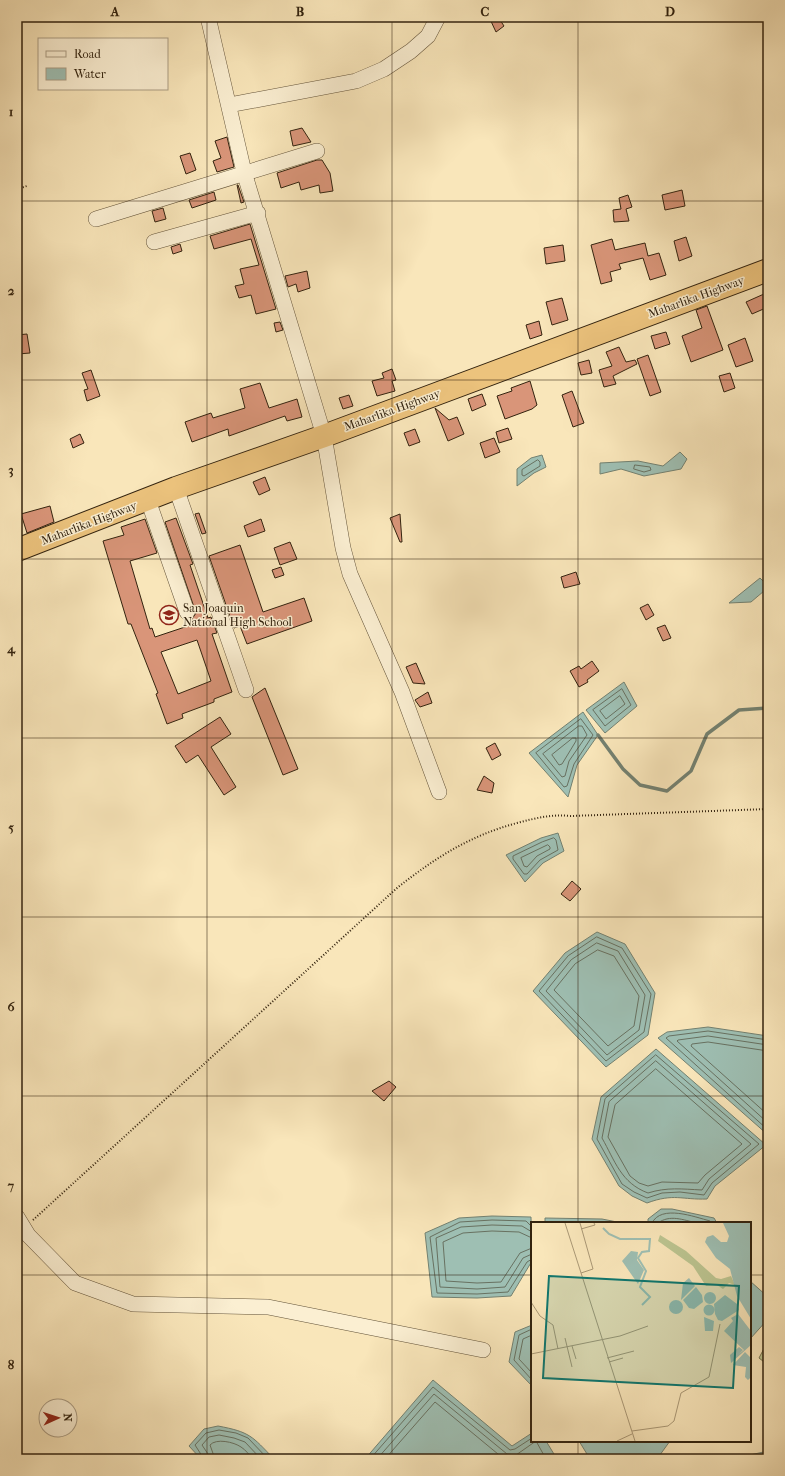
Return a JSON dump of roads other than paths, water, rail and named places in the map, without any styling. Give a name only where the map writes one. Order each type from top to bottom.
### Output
[{"type":"highway","name":"Maharlika Highway","points":[[17,550],[176,488],[324,436],[768,270]]},
{"type":"street","points":[[208,17],[244,172],[258,213],[324,436],[343,548],[350,574],[402,692],[439,792]]},
{"type":"street","points":[[229,105],[356,81],[384,69],[412,51],[428,36],[438,17]]},
{"type":"street","points":[[96,219],[244,172],[317,151]]},
{"type":"street","points":[[154,242],[258,213]]},
{"type":"street","points":[[176,488],[246,690]]},
{"type":"street","points":[[148,500],[187,612]]},
{"type":"street","points":[[20,1222],[28,1235],[76,1283],[134,1304],[268,1307],[483,1350]]},
{"type":"water","points":[[680,452],[687,459],[681,469],[644,476],[621,469],[600,474],[600,463],[638,461],[663,466]]},
{"type":"water","points":[[542,455],[546,467],[534,473],[517,486],[517,469],[531,458]]},
{"type":"water","points":[[767,568],[764,591],[751,602],[729,603],[760,578],[763,581]]},
{"type":"water","points":[[624,682],[637,706],[605,733],[586,710]]},
{"type":"water","points":[[583,712],[598,735],[577,765],[568,797],[529,753]]},
{"type":"water","points":[[558,833],[564,851],[543,863],[525,882],[506,855],[541,838]]},
{"type":"water","points":[[597,932],[625,944],[655,993],[648,1035],[606,1067],[533,991],[565,953]]},
{"type":"water","points":[[708,1027],[768,1036],[768,1135],[658,1038],[667,1032]]},
{"type":"water","points":[[656,1049],[766,1145],[715,1186],[707,1199],[664,1198],[647,1203],[632,1196],[619,1186],[592,1139],[601,1097]]},
{"type":"water","points":[[661,1209],[672,1209],[714,1218],[716,1222],[648,1222],[648,1219]]},
{"type":"water","points":[[492,1216],[531,1217],[531,1263],[511,1296],[477,1298],[432,1297],[425,1233],[459,1218]]},
{"type":"water","points":[[545,1218],[602,1219],[617,1222],[545,1222]]},
{"type":"water","points":[[751,1282],[768,1297],[768,1319],[751,1338]]},
{"type":"water","points":[[531,1325],[531,1385],[509,1362],[515,1332]]},
{"type":"water","points":[[433,1380],[512,1446],[531,1434],[531,1442],[547,1442],[557,1459],[365,1459]]},
{"type":"water","points":[[218,1426],[237,1430],[250,1436],[274,1459],[201,1459],[189,1446],[204,1429]]},
{"type":"water","points":[[580,1442],[669,1442],[657,1459],[590,1459]]},
{"type":"water","points":[[768,1451],[768,1459],[732,1459]]},
{"type":"waterway","points":[[598,735],[623,769],[640,785],[667,791],[691,771],[707,734],[739,710],[768,708]]},
{"type":"place","name":"San Joaquin National High School","points":[[169,615]]}]
